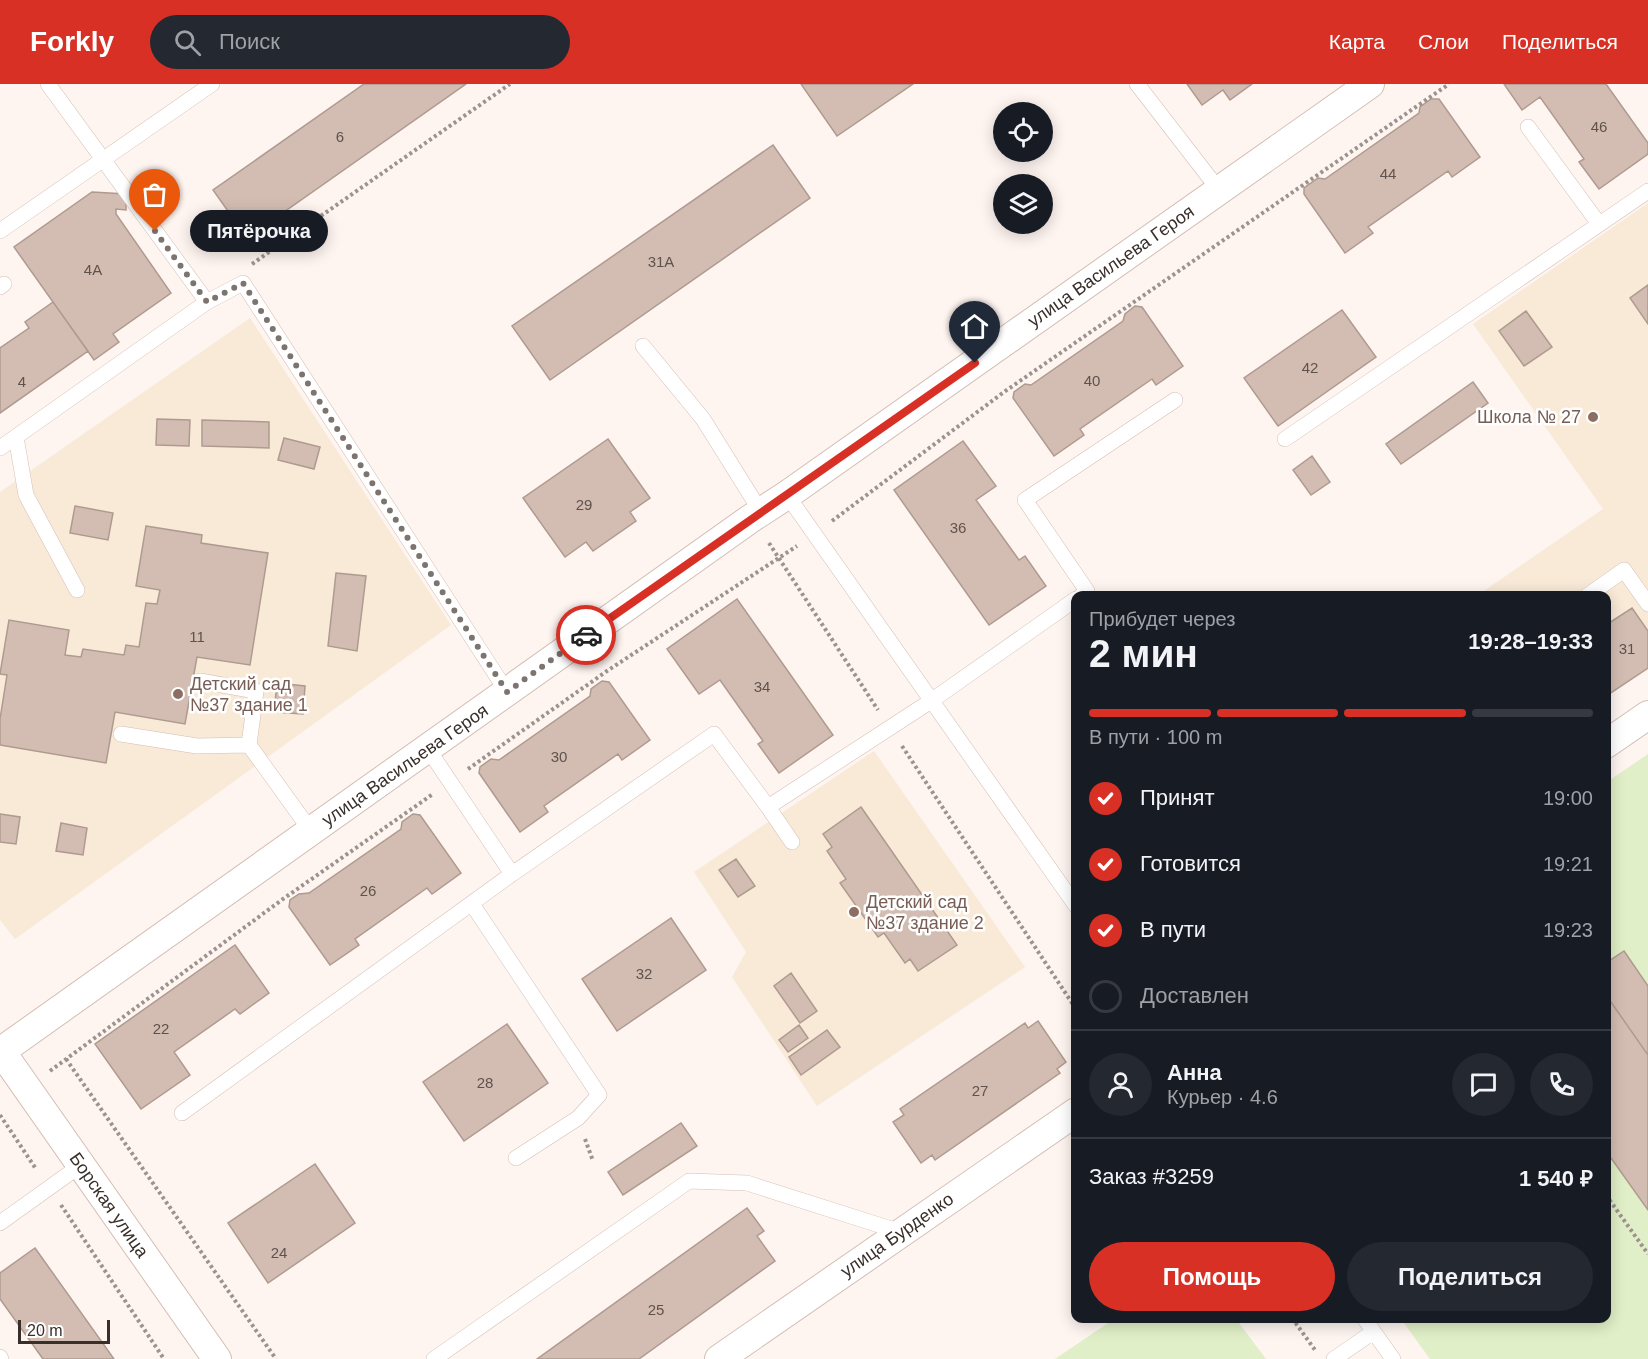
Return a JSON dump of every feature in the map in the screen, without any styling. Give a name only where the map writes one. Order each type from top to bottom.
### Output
[{"type":"street","name":"улица Васильева Героя","points":[[1,1052],[756,515],[1370,84]]},
{"type":"street","points":[[1611,741],[1648,715]]},
{"type":"street","name":"Борская улица","points":[[1,1052],[217,1359]]},
{"type":"street","name":"улица Бурденко","points":[[719,1359],[1071,1115]]},
{"type":"lane","points":[[48,84],[207,302]]},
{"type":"lane","points":[[0,231],[212,84]]},
{"type":"lane","points":[[1137,84],[1219,190]]},
{"type":"lane","points":[[1528,127],[1599,224]]},
{"type":"lane","points":[[1285,439],[1648,190]]},
{"type":"lane","points":[[0,448],[207,302],[243,283],[507,692]]},
{"type":"lane","points":[[643,346],[704,419],[756,515]]},
{"type":"lane","points":[[1087,591],[1025,500],[1174,400]]},
{"type":"lane","points":[[16,436],[26,495],[77,590]]},
{"type":"lane","points":[[787,495],[1071,899]]},
{"type":"lane","points":[[1594,591],[1624,570],[1648,604]]},
{"type":"lane","points":[[768,807],[889,726],[931,701],[1071,603]]},
{"type":"lane","points":[[200,681],[256,691],[249,745],[311,831]]},
{"type":"lane","points":[[121,734],[197,746],[249,745]]},
{"type":"lane","points":[[182,1113],[512,874],[714,734],[792,842]]},
{"type":"lane","points":[[428,749],[512,874]]},
{"type":"lane","points":[[471,904],[599,1095],[578,1118],[516,1158]]},
{"type":"lane","points":[[0,1223],[81,1165]]},
{"type":"lane","points":[[434,1359],[689,1181],[747,1183],[901,1232]]},
{"type":"lane","points":[[1367,1323],[1392,1359]]},
{"type":"lane","points":[[1334,1359],[1373,1332]]},
{"type":"path","points":[[243,283],[249,266],[510,84]]},
{"type":"path","points":[[27,1088],[283,899],[607,671],[814,534],[1004,393],[1449,84]]},
{"type":"path","points":[[756,515],[780,557],[889,726],[1071,1002]]},
{"type":"path","points":[[66,1059],[276,1359]]},
{"type":"path","points":[[0,1115],[164,1359]]},
{"type":"path","points":[[1611,1202],[1648,1254]]},
{"type":"path","points":[[1296,1323],[1316,1351]]},
{"type":"shaded area","name":"Школа № 27","points":[[1648,203],[1648,668],[1611,693],[1611,591],[1484,591],[1603,509],[1473,324]]},
{"type":"shaded area","name":"Детский сад №37 здание 1","points":[[250,318],[451,625],[15,939],[0,920],[0,492]]},
{"type":"shaded area","name":"Детский сад №37 здание 2","points":[[874,751],[1025,967],[817,1106],[732,977],[746,952],[694,872]]},
{"type":"green space","points":[[1648,754],[1648,1359],[1430,1359],[1404,1323],[1611,1323],[1611,779]]},
{"type":"green space","points":[[1108,1323],[1239,1323],[1266,1359],[1055,1359]]},
{"type":"building","points":[[364,84],[466,84],[247,238],[213,190]]},
{"type":"building","points":[[801,84],[913,84],[837,136]]},
{"type":"building","points":[[1187,84],[1252,84],[1230,100],[1223,90],[1202,105]]},
{"type":"building","points":[[1504,84],[1606,84],[1648,143],[1648,154],[1599,189],[1579,162],[1584,159],[1540,97],[1522,110]]},
{"type":"building","points":[[1431,99],[1439,99],[1480,157],[1452,177],[1448,171],[1368,227],[1373,233],[1345,253],[1304,194],[1304,188],[1318,178],[1325,179],[1419,113],[1420,107]]},
{"type":"building","points":[[773,145],[810,198],[550,380],[512,326]]},
{"type":"building","points":[[92,192],[126,194],[126,210],[116,209],[116,214],[171,293],[113,334],[119,342],[94,360],[14,247]]},
{"type":"building","points":[[1648,285],[1648,324],[1630,298]]},
{"type":"building","points":[[53,302],[88,351],[0,413],[0,348],[29,328],[25,322]]},
{"type":"building","points":[[1135,306],[1142,307],[1183,366],[1156,385],[1152,379],[1080,429],[1084,435],[1054,456],[1013,398],[1014,392],[1025,384],[1031,385],[1123,321],[1125,314]]},
{"type":"building","points":[[1342,310],[1376,357],[1278,426],[1244,378]]},
{"type":"building","points":[[1526,311],[1552,347],[1524,366],[1499,331]]},
{"type":"building","points":[[1473,382],[1488,403],[1401,464],[1386,444]]},
{"type":"building","points":[[157,419],[190,420],[189,446],[156,445]]},
{"type":"building","points":[[202,420],[269,422],[269,448],[202,446]]},
{"type":"building","points":[[284,438],[320,447],[314,469],[278,460]]},
{"type":"building","points":[[608,439],[650,498],[630,512],[636,521],[593,551],[586,542],[565,557],[523,498]]},
{"type":"building","points":[[963,441],[996,486],[976,500],[1019,560],[1025,556],[1046,586],[989,625],[894,490]]},
{"type":"building","points":[[1312,456],[1330,482],[1311,495],[1293,470]]},
{"type":"building","points":[[75,506],[113,513],[108,540],[70,533]]},
{"type":"building","points":[[146,526],[202,535],[201,543],[268,553],[250,665],[197,657],[185,724],[115,712],[106,763],[0,745],[0,719],[7,675],[0,674],[9,620],[69,630],[65,655],[81,657],[83,649],[124,655],[126,645],[139,647],[146,603],[157,604],[160,590],[136,586]]},
{"type":"building","points":[[336,573],[366,576],[357,651],[328,646]]},
{"type":"building","points":[[737,599],[833,735],[779,773],[758,744],[763,741],[720,680],[699,694],[667,649]]},
{"type":"building","points":[[1632,608],[1648,631],[1648,668],[1611,693],[1611,622]]},
{"type":"building","points":[[602,681],[609,682],[650,740],[622,760],[618,754],[544,806],[548,812],[520,832],[479,773],[480,767],[491,759],[499,760],[590,696],[591,689]]},
{"type":"building","points":[[277,683],[305,686],[303,714],[274,712]]},
{"type":"building","points":[[861,807],[957,945],[918,971],[910,959],[905,963],[884,933],[878,937],[840,883],[846,879],[827,851],[832,847],[823,834]]},
{"type":"building","points":[[0,814],[20,817],[16,844],[0,842]]},
{"type":"building","points":[[413,814],[420,815],[461,873],[432,894],[427,888],[355,939],[359,945],[330,965],[289,907],[290,900],[299,894],[309,893],[401,829],[402,822]]},
{"type":"building","points":[[61,823],[87,828],[83,855],[56,851]]},
{"type":"building","points":[[736,859],[755,886],[738,897],[719,870]]},
{"type":"building","points":[[671,918],[706,970],[617,1031],[582,979]]},
{"type":"building","points":[[235,945],[269,993],[240,1014],[235,1009],[174,1052],[190,1075],[141,1109],[95,1044]]},
{"type":"building","points":[[1624,951],[1648,986],[1648,1055],[1611,1002],[1611,960]]},
{"type":"building","points":[[791,973],[817,1011],[800,1023],[774,986]]},
{"type":"building","points":[[1611,1002],[1648,1055],[1648,1210],[1611,1158]]},
{"type":"building","points":[[1038,1021],[1066,1062],[1057,1069],[1060,1073],[935,1160],[932,1155],[921,1163],[893,1122],[904,1115],[900,1109],[1025,1023],[1028,1028]]},
{"type":"building","points":[[507,1024],[548,1083],[464,1141],[423,1082]]},
{"type":"building","points":[[799,1025],[808,1038],[788,1052],[779,1040]]},
{"type":"building","points":[[827,1030],[840,1047],[801,1075],[789,1057]]},
{"type":"building","points":[[681,1123],[697,1146],[623,1195],[608,1172]]},
{"type":"building","points":[[315,1164],[355,1223],[268,1283],[228,1223]]},
{"type":"building","points":[[747,1208],[764,1231],[757,1236],[775,1261],[639,1359],[537,1359]]},
{"type":"building","points":[[35,1248],[114,1359],[43,1359],[0,1299],[0,1273]]},
{"type":"way so far","points":[[155,231],[207,302],[243,283],[507,692],[586,635]]},
{"type":"place","name":"Пятёрочка","points":[[155,231]]},
{"type":"place","name":"Школа № 27","points":[[1593,417]]},
{"type":"place","name":"Детский сад №37 здание 1","points":[[178,694]]},
{"type":"place","name":"Детский сад №37 здание 2","points":[[854,912]]},
{"type":"route","points":[[586,635],[975,363]]}]
